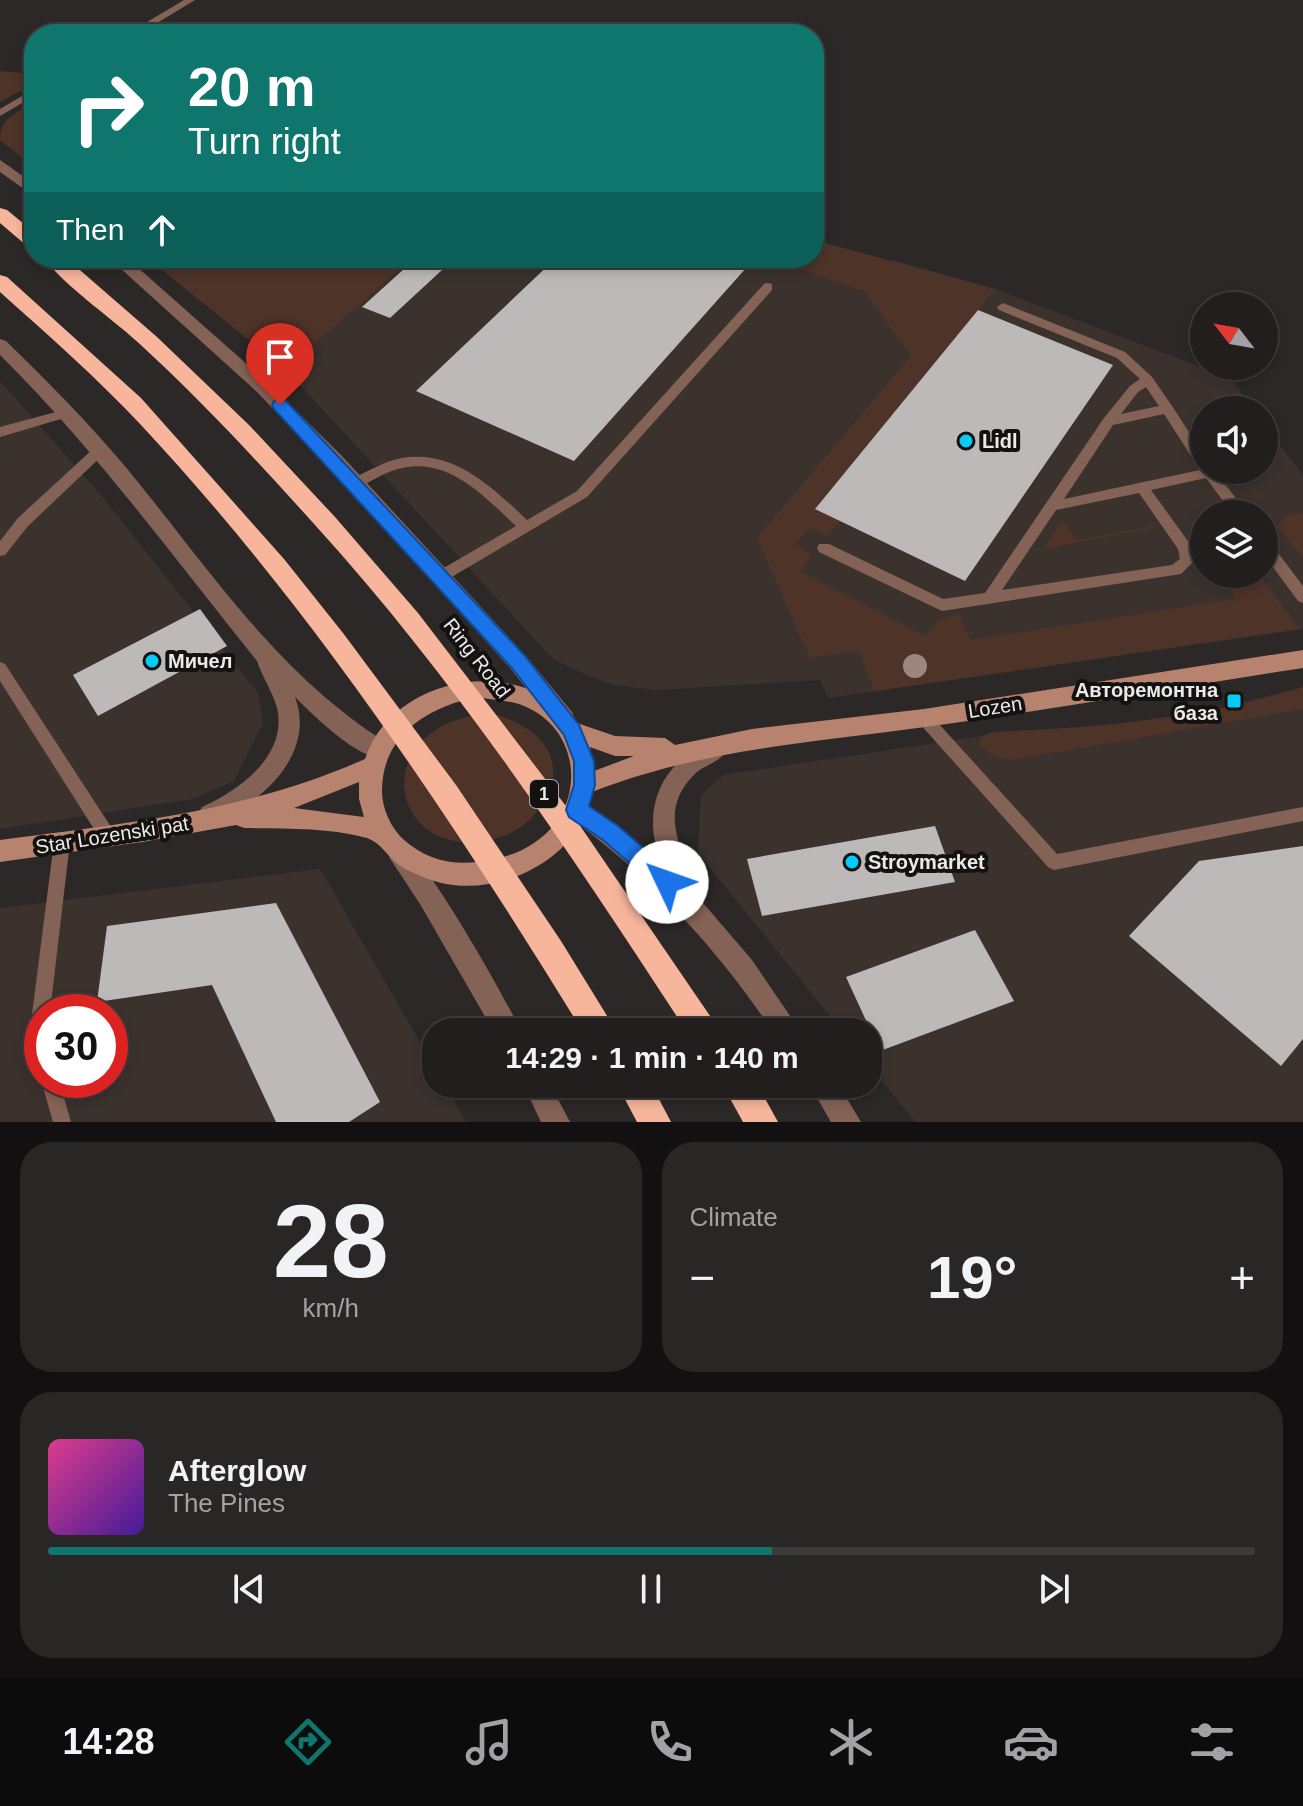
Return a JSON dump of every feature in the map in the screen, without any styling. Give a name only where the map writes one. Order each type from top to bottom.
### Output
[{"type":"highway","points":[[0,214],[24,234]]},
{"type":"highway","name":"Ring Road","points":[[67,268],[97,292],[248,435],[427,641],[515,754],[606,882],[696,1018]]},
{"type":"highway","points":[[0,281],[149,421],[250,533],[305,601],[453,802],[592,1018]]},
{"type":"highway","points":[[641,1098],[655,1122]]},
{"type":"highway","points":[[747,1098],[762,1122]]},
{"type":"street","points":[[0,165],[24,183]]},
{"type":"street","name":"Ring Road","points":[[128,268],[262,387],[355,483],[532,678],[568,725]]},
{"type":"street","points":[[0,345],[100,450],[201,571],[264,655],[375,758]]},
{"type":"street","points":[[185,823],[239,800],[257,785],[280,755],[289,718],[264,655]]},
{"type":"street","name":"Lozen","points":[[585,785],[625,767],[686,749],[743,739],[924,718],[1303,659]]},
{"type":"street","points":[[391,843],[414,863],[444,873],[479,875],[508,869],[528,860],[554,842],[577,810],[585,785],[584,761],[568,725],[542,702],[525,694],[476,688],[435,699],[415,710],[395,727],[375,758],[371,801],[391,843],[429,896],[500,1018]]},
{"type":"street","name":"Lozen","points":[[568,725],[615,746],[686,749]]},
{"type":"street","points":[[713,929],[673,867],[664,844],[662,814],[672,785],[694,761],[743,739]]},
{"type":"street","name":"Star Lozenski pat","points":[[224,818],[302,795],[375,758]]},
{"type":"street","points":[[577,810],[630,849],[713,929],[753,977],[779,1018]]},
{"type":"street","name":"Star Lozenski pat","points":[[0,851],[224,818],[328,819],[354,823],[391,843]]},
{"type":"street","points":[[543,1098],[556,1122]]},
{"type":"street","points":[[831,1098],[847,1122]]},
{"type":"lane","points":[[149,24],[190,0]]},
{"type":"lane","points":[[3,110],[24,98]]},
{"type":"lane","points":[[440,577],[582,494],[768,287]]},
{"type":"lane","points":[[1003,307],[1121,355],[1148,380],[1190,443]]},
{"type":"lane","points":[[991,596],[1109,421],[1134,389],[1148,380]]},
{"type":"lane","points":[[1109,421],[1168,409]]},
{"type":"lane","points":[[0,432],[67,413]]},
{"type":"lane","points":[[0,551],[23,522],[100,450]]},
{"type":"lane","points":[[355,483],[405,462],[442,463],[476,481],[526,527]]},
{"type":"lane","points":[[1052,506],[1190,474]]},
{"type":"lane","points":[[824,548],[942,605],[1176,570],[1187,561],[1185,548],[1142,487]]},
{"type":"lane","points":[[1278,564],[1303,597]]},
{"type":"lane","points":[[0,668],[107,835]]},
{"type":"lane","points":[[924,718],[1054,862],[1303,814]]},
{"type":"lane","points":[[43,994],[62,842]]},
{"type":"lane","points":[[55,1098],[62,1122]]},
{"type":"shaded area","points":[[0,71],[24,73],[24,89],[0,102]]},
{"type":"shaded area","points":[[24,109],[24,159],[0,140],[3,126]]},
{"type":"shaded area","points":[[824,243],[995,289],[815,508],[840,521],[827,536],[809,528],[795,544],[813,555],[800,571],[925,636],[939,619],[960,615],[970,640],[1236,599],[1228,588],[1269,588],[1300,629],[875,691],[858,650],[810,658],[757,538],[911,356],[865,292],[796,268],[824,268]]},
{"type":"shaded area","points":[[893,260],[995,289],[1190,363],[1190,380],[1232,380],[1244,396],[1190,396],[1190,484],[1278,484],[1278,442],[1303,476],[1303,629],[828,698],[820,680],[656,690],[614,685],[553,659],[286,370],[401,268],[796,268],[865,292]]},
{"type":"shaded area","points":[[159,268],[401,268],[286,370]]},
{"type":"shaded area","points":[[0,381],[100,494],[258,693],[263,723],[234,781],[192,799],[0,829]]},
{"type":"shaded area","points":[[1303,513],[1303,557],[1278,528],[1284,516]]},
{"type":"shaded area","points":[[1063,520],[1076,540],[1154,528],[1043,549]]},
{"type":"shaded area","points":[[1303,687],[1303,1122],[915,1122],[882,1081],[882,1018],[832,1018],[698,853],[701,795],[723,775],[992,732],[1098,726],[1206,712]]},
{"type":"shaded area","points":[[1303,687],[1303,709],[1011,760],[992,755],[979,746],[982,736],[992,732],[1149,720],[1227,707]]},
{"type":"shaded area","points":[[489,713],[517,723],[540,739],[548,750],[553,777],[539,809],[512,833],[494,839],[458,842],[431,832],[413,814],[404,790],[407,765],[422,741],[449,723]]},
{"type":"shaded area","points":[[320,869],[422,1046],[422,1098],[452,1098],[466,1122],[0,1122],[0,908]]},
{"type":"building","points":[[405,268],[442,270],[390,318],[362,307]]},
{"type":"building","points":[[545,268],[746,268],[574,461],[416,391]]},
{"type":"building","name":"Lidl","points":[[978,310],[1113,365],[965,581],[815,509]]},
{"type":"building","points":[[200,609],[227,646],[98,716],[73,675]]},
{"type":"building","points":[[935,826],[955,882],[762,916],[747,859]]},
{"type":"building","points":[[1303,846],[1303,1039],[1281,1066],[1129,936],[1199,861]]},
{"type":"building","points":[[276,903],[380,1102],[349,1122],[276,1122],[212,985],[128,997],[128,994],[98,994],[107,926]]},
{"type":"building","points":[[975,930],[1014,1001],[882,1050],[882,1018],[865,1018],[846,977]]},
{"type":"place","name":"Lidl","points":[[966,441]]},
{"type":"place","name":"Мичел","points":[[152,661]]},
{"type":"place","name":"Авторемонтна база","points":[[1234,701]]},
{"type":"place","name":"Stroymarket","points":[[852,862]]},
{"type":"route","points":[[280,405],[518,662],[572,731],[584,761],[585,785],[577,810],[611,833],[667,882]]}]
